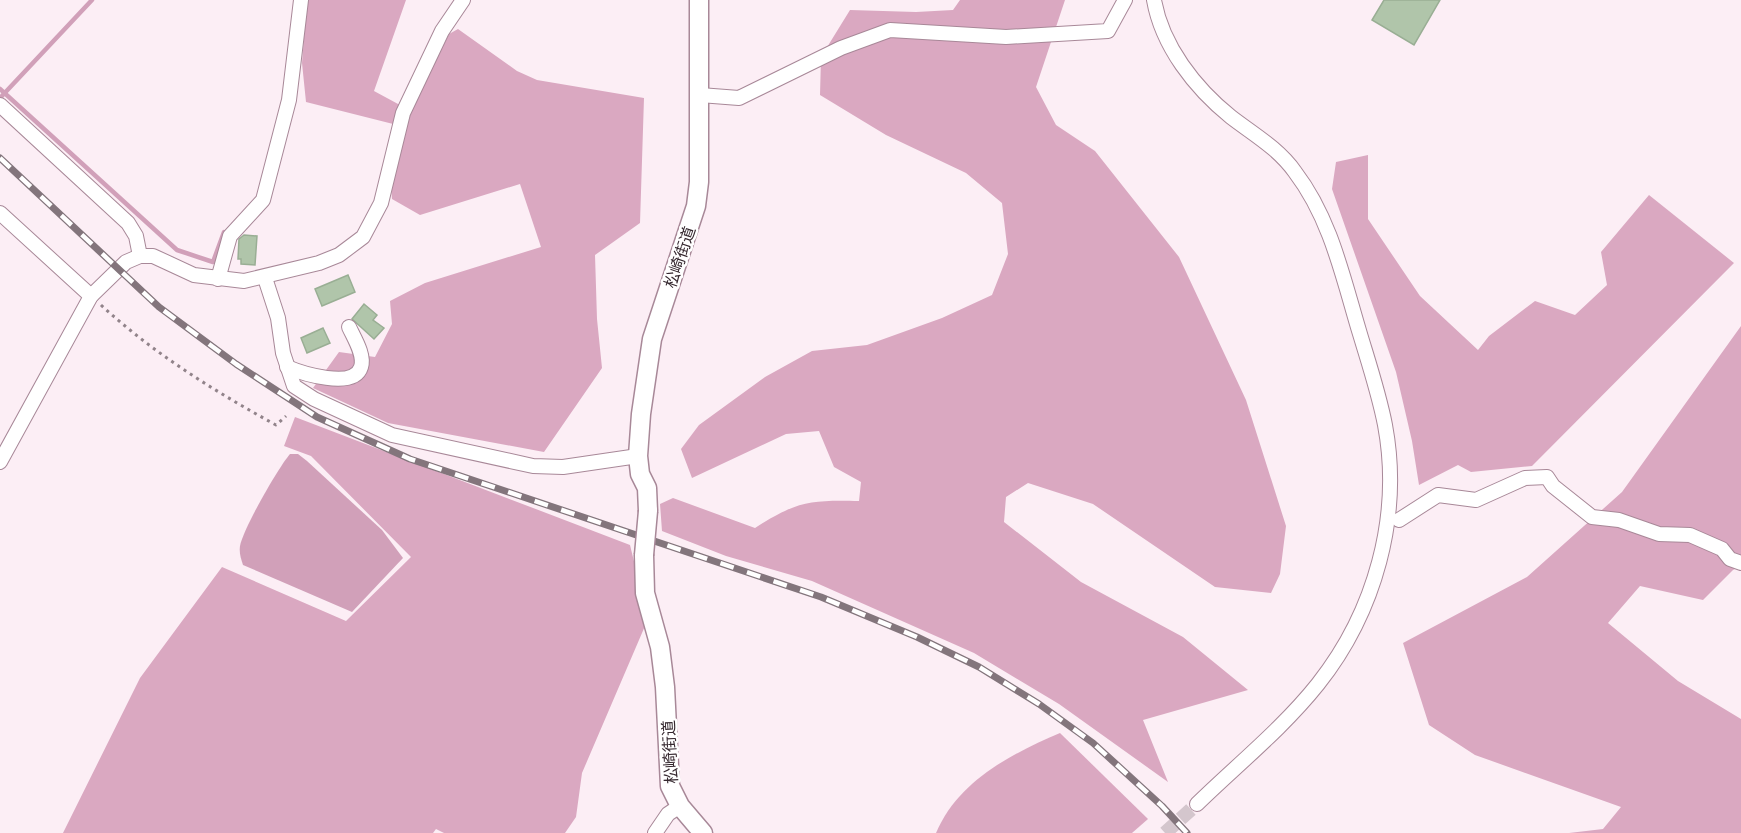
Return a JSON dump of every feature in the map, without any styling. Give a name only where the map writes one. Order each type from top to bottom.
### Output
[{"type":"main road","name":"松崎街道","points":[[699,0],[700,95],[696,206],[652,339],[641,414],[638,456],[640,474],[647,488],[645,593],[660,646],[665,687],[670,786],[680,806],[703,833]]},
{"type":"street","points":[[218,279],[230,236],[263,200],[291,90],[301,0]]},
{"type":"street","points":[[0,462],[91,296],[126,262],[140,256],[153,256],[194,275],[244,281],[265,278],[339,255],[363,237],[381,203],[403,113],[442,31],[463,0]]},
{"type":"street","points":[[700,95],[740,98],[841,48],[890,30],[1006,37],[1108,31],[1125,0]]},
{"type":"street","points":[[1154,0],[1168,41],[1192,78],[1212,101],[1274,149],[1294,170],[1310,194],[1340,267],[1380,401],[1389,455],[1388,523],[1371,590],[1354,629],[1317,686],[1197,804]]},
{"type":"street","points":[[0,105],[128,223],[136,236],[140,256]]},
{"type":"street","points":[[0,213],[91,296]]},
{"type":"street","points":[[265,278],[278,318],[287,367],[294,386],[314,399],[392,435],[533,466],[563,467],[638,456]]},
{"type":"street","points":[[287,367],[322,377],[342,379],[355,375],[361,368],[361,355],[349,327]]},
{"type":"street","points":[[1399,519],[1438,495],[1476,500],[1525,478],[1547,477],[1553,486],[1592,517],[1618,520],[1659,534],[1690,535],[1722,549],[1730,559],[1741,563]]},
{"type":"street","points":[[655,833],[668,814],[680,806]]},
{"type":"path","points":[[91,296],[171,362],[237,403],[276,426],[286,416]]},
{"type":"shaded area","points":[[307,0],[406,0],[374,91],[411,111],[449,34],[458,29],[517,71],[537,80],[644,98],[640,223],[595,255],[597,319],[602,368],[544,452],[388,423],[313,388],[339,352],[375,357],[392,324],[390,301],[425,283],[541,247],[520,184],[420,215],[392,199],[391,186],[405,127],[306,102],[302,63]]},
{"type":"shaded area","points":[[960,0],[1065,0],[1036,87],[1056,125],[1095,151],[1179,257],[1246,400],[1286,526],[1280,574],[1271,593],[1215,587],[1093,504],[1028,483],[1006,497],[1004,522],[1081,582],[1183,637],[1248,690],[1143,720],[1168,782],[1059,704],[974,653],[812,581],[726,556],[662,531],[660,504],[673,498],[755,528],[782,512],[804,504],[859,501],[861,482],[834,467],[819,431],[786,434],[692,478],[681,449],[699,425],[765,377],[812,351],[867,345],[942,318],[992,295],[1008,254],[1002,203],[966,173],[886,135],[820,95],[821,57],[850,10],[916,12],[953,10]]},
{"type":"shaded area","points":[[1368,155],[1368,219],[1420,296],[1478,350],[1489,336],[1535,301],[1575,315],[1607,285],[1601,252],[1649,195],[1734,263],[1532,466],[1471,472],[1458,465],[1419,485],[1412,441],[1396,372],[1332,189],[1336,162]]},
{"type":"shaded area","points":[[1741,326],[1741,566],[1733,570],[1703,600],[1640,586],[1608,623],[1678,681],[1741,719],[1741,833],[1569,833],[1603,829],[1621,807],[1475,755],[1429,725],[1403,643],[1527,577],[1622,492]]},
{"type":"shaded area","points":[[295,417],[630,545],[648,619],[582,773],[576,817],[565,833],[444,833],[436,829],[433,833],[63,833],[140,678],[222,567],[346,621],[411,557],[311,456],[284,446]]},
{"type":"shaded area","points":[[290,454],[298,454],[307,461],[382,530],[403,558],[352,612],[243,565],[240,546],[247,526]]},
{"type":"shaded area","points":[[1060,733],[1148,819],[1132,833],[936,833],[958,798],[988,771],[1023,750]]},
{"type":"building","points":[[1384,0],[1440,0],[1414,45],[1372,20]]},
{"type":"building","points":[[244,235],[257,236],[255,265],[241,264],[241,259],[238,259],[239,239]]},
{"type":"building","points":[[348,275],[355,292],[322,306],[315,289]]},
{"type":"building","points":[[364,304],[377,315],[373,320],[384,328],[374,339],[352,319]]},
{"type":"building","points":[[323,328],[330,343],[307,353],[301,338]]},
{"type":"waterway","points":[[0,98],[92,0]]},
{"type":"waterway","points":[[0,89],[177,250],[213,262],[224,232]]},
{"type":"tunnel","points":[[1165,833],[1197,804]]},
{"type":"railway","points":[[0,158],[159,307],[236,364],[317,417],[410,459],[821,597],[917,637],[979,667],[1039,704],[1093,743],[1162,806],[1187,833]]}]
